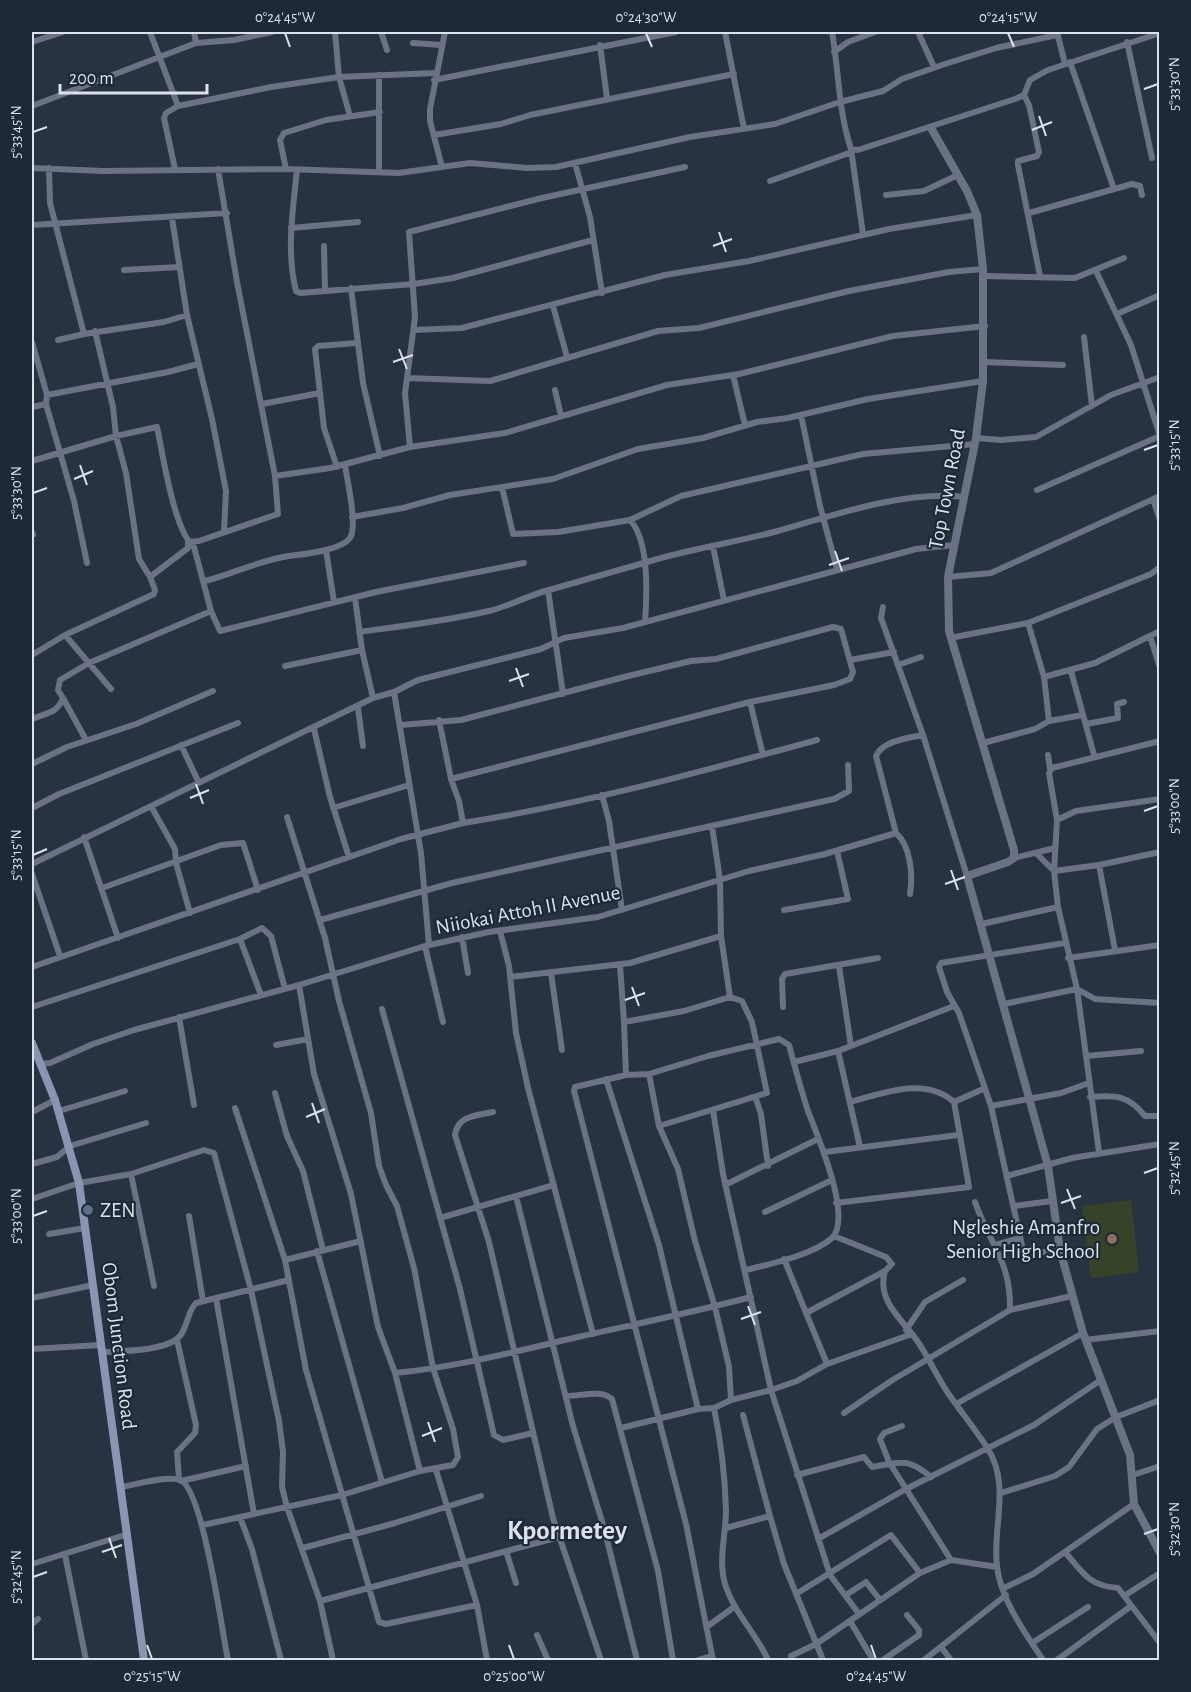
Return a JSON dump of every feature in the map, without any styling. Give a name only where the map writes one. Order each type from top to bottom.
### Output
[{"type":"main road","name":"Obom Junction Road","points":[[32,1043],[34,1056],[40,1064],[59,1111],[79,1184],[100,1349],[129,1534],[144,1660]]},
{"type":"street","points":[[32,42],[63,32]]},
{"type":"street","points":[[150,32],[178,106]]},
{"type":"street","points":[[194,32],[196,43]]},
{"type":"street","points":[[32,106],[196,43],[234,40],[272,32]]},
{"type":"street","points":[[335,32],[339,77],[350,116]]},
{"type":"street","points":[[381,32],[387,50]]},
{"type":"street","points":[[442,167],[430,109],[434,77],[445,32]]},
{"type":"street","points":[[175,169],[164,118],[166,113],[178,106],[271,87],[339,77],[379,75],[434,77],[676,32]]},
{"type":"street","points":[[725,32],[744,129]]},
{"type":"street","points":[[832,32],[840,102],[851,151],[863,234]]},
{"type":"street","points":[[834,52],[848,42],[874,32]]},
{"type":"street","points":[[918,32],[934,67]]},
{"type":"street","points":[[32,168],[103,171],[286,169],[409,173],[476,163],[539,168],[575,163],[690,137],[775,124],[840,102],[883,91],[902,79],[934,67],[1057,33],[1114,189]]},
{"type":"street","points":[[1040,276],[1018,161],[1037,156],[1039,152],[1024,94],[1030,80],[1068,63],[1160,33]]},
{"type":"street","points":[[1127,42],[1152,158]]},
{"type":"street","points":[[413,43],[441,45]]},
{"type":"street","points":[[600,45],[608,98]]},
{"type":"street","points":[[434,135],[501,124],[530,115],[608,98],[628,97],[734,74]]},
{"type":"street","points":[[379,75],[379,172]]},
{"type":"street","points":[[770,181],[851,151],[931,128],[1024,94]]},
{"type":"street","points":[[286,169],[280,140],[284,134],[304,126],[380,112]]},
{"type":"street","name":"Top Town Road","points":[[931,128],[958,175],[977,216],[983,272],[985,326],[983,381],[976,441],[948,577],[946,595],[950,638],[983,743],[1014,858]]},
{"type":"street","points":[[575,163],[593,240],[602,293]]},
{"type":"street","points":[[410,447],[405,405],[414,330],[414,284],[409,232],[582,189],[685,167]]},
{"type":"street","points":[[49,168],[50,203],[84,334]]},
{"type":"street","points":[[188,542],[199,541],[278,514],[275,476],[237,282],[218,169]]},
{"type":"street","points":[[297,170],[291,228],[296,291],[300,293],[414,284],[475,274],[593,240]]},
{"type":"street","points":[[886,195],[924,191],[958,175]]},
{"type":"street","points":[[1029,213],[1136,184],[1140,186],[1142,195]]},
{"type":"street","points":[[32,225],[227,213]]},
{"type":"street","points":[[414,330],[462,328],[665,275],[749,261],[863,234],[977,216]]},
{"type":"street","points":[[172,218],[187,315],[226,491],[224,532]]},
{"type":"street","points":[[291,228],[358,222]]},
{"type":"street","points":[[324,246],[326,290]]},
{"type":"street","points":[[407,378],[490,381],[658,331],[699,328],[849,291],[949,272],[1067,278],[1096,271],[1124,258]]},
{"type":"street","points":[[124,270],[179,267]]},
{"type":"street","points":[[1037,490],[1160,436],[1117,314],[1096,271]]},
{"type":"street","points":[[351,288],[357,343],[380,456]]},
{"type":"street","points":[[1117,314],[1160,295]]},
{"type":"street","points":[[553,306],[567,357]]},
{"type":"street","points":[[58,340],[95,330],[102,332],[187,315]]},
{"type":"street","points":[[275,476],[337,467],[410,447],[505,433],[667,385],[733,375],[893,336],[985,326]]},
{"type":"street","points":[[32,655],[66,634],[150,597],[155,590],[139,559],[126,474],[95,330]]},
{"type":"street","points":[[1084,337],[1092,406]]},
{"type":"street","points":[[32,342],[47,395],[46,404],[74,501],[87,563]]},
{"type":"street","points":[[337,467],[324,429],[316,347],[357,343]]},
{"type":"street","points":[[984,362],[1063,365]]},
{"type":"street","points":[[47,395],[198,364]]},
{"type":"street","points":[[733,375],[745,425]]},
{"type":"street","points":[[502,487],[513,534],[558,532],[630,520],[681,496],[813,465],[885,451],[1036,437],[1111,395],[1160,377]]},
{"type":"street","points":[[352,517],[403,508],[450,495],[553,479],[638,449],[703,438],[745,425],[868,399],[983,381]]},
{"type":"street","points":[[555,390],[561,416]]},
{"type":"street","points":[[262,404],[320,393]]},
{"type":"street","points":[[32,407],[46,404]]},
{"type":"street","points":[[801,415],[823,518],[837,569]]},
{"type":"street","points":[[32,461],[116,436],[157,428],[177,518],[188,542],[188,548],[150,577]]},
{"type":"street","points":[[205,581],[270,560],[326,550],[350,537],[352,517],[345,465]]},
{"type":"street","points":[[359,632],[441,621],[491,610],[548,590],[587,581],[644,563],[713,548],[903,499],[964,497]]},
{"type":"street","points":[[948,577],[992,573],[1156,498],[1160,520]]},
{"type":"street","points":[[630,520],[637,531],[644,563],[647,591],[645,621]]},
{"type":"street","points":[[188,542],[194,547],[205,581],[211,611],[220,631],[355,597],[524,563]]},
{"type":"street","points":[[32,864],[84,837],[116,825],[151,806],[358,708],[373,698],[394,692],[418,680],[541,649],[554,641],[645,621],[916,549],[954,545]]},
{"type":"street","points":[[713,548],[724,600]]},
{"type":"street","points":[[326,550],[334,602]]},
{"type":"street","points":[[950,638],[1028,623],[1151,574],[1160,567]]},
{"type":"street","points":[[548,590],[563,694]]},
{"type":"street","points":[[355,597],[362,650],[373,698]]},
{"type":"street","points":[[883,607],[881,618],[923,735],[991,956],[1048,1166],[1060,1250],[1084,1337],[1130,1455],[1134,1504],[1160,1553]]},
{"type":"street","points":[[86,740],[58,690],[58,682],[89,663],[211,611]]},
{"type":"street","points":[[1028,623],[1044,677],[1049,721]]},
{"type":"street","points":[[401,725],[439,720],[461,720],[691,661],[716,659],[833,627],[841,629],[853,675],[846,681],[750,702],[451,778]]},
{"type":"street","points":[[1044,677],[1071,671],[1114,655],[1160,631]]},
{"type":"street","points":[[66,634],[111,689]]},
{"type":"street","points":[[1150,636],[1160,668]]},
{"type":"street","points":[[285,666],[362,650]]},
{"type":"street","points":[[850,660],[894,652]]},
{"type":"street","points":[[898,665],[921,657]]},
{"type":"street","points":[[1071,671],[1094,755]]},
{"type":"street","points":[[32,764],[86,740],[136,724],[213,691]]},
{"type":"street","points":[[394,692],[418,834],[425,890],[427,946],[442,1022]]},
{"type":"street","points":[[32,719],[57,709],[63,698]]},
{"type":"street","points":[[750,702],[763,755]]},
{"type":"street","points":[[1086,724],[1118,718],[1117,704],[1124,702]]},
{"type":"street","points":[[358,708],[363,746]]},
{"type":"street","points":[[983,743],[1035,729],[1049,721],[1083,715]]},
{"type":"street","points":[[439,720],[463,823]]},
{"type":"street","points":[[32,808],[59,794],[237,723]]},
{"type":"street","points":[[314,729],[333,808],[349,857]]},
{"type":"street","points":[[910,894],[911,872],[902,838],[896,833],[876,756],[880,749],[887,745],[923,735]]},
{"type":"street","points":[[32,967],[418,834],[463,823],[517,815],[716,769],[817,740]]},
{"type":"street","points":[[1050,770],[1094,755],[1160,741]]},
{"type":"street","points":[[181,745],[199,783]]},
{"type":"street","points":[[1048,755],[1049,783],[1057,820],[1054,871],[1058,907],[1077,989],[1099,1152]]},
{"type":"street","points":[[320,920],[425,890],[612,846],[845,796],[851,785],[848,765]]},
{"type":"street","points":[[333,808],[409,785]]},
{"type":"street","points":[[602,795],[622,910]]},
{"type":"street","points":[[1057,820],[1076,812],[1160,799]]},
{"type":"street","points":[[151,806],[172,841],[190,913]]},
{"type":"street","points":[[203,1525],[342,1495],[420,1471],[436,1470],[453,1465],[458,1457],[453,1429],[433,1368],[414,1268],[397,1206],[386,1185],[380,1166],[371,1113],[320,920],[307,873],[287,817]]},
{"type":"street","points":[[712,826],[720,880],[721,936],[730,997]]},
{"type":"street","name":"Niiokai Attoh II Avenue","points":[[40,1064],[50,1063],[121,1034],[299,985],[427,946],[462,937],[584,920],[720,880],[837,851],[896,833]]},
{"type":"street","points":[[84,837],[118,938]]},
{"type":"street","points":[[102,888],[221,845],[239,841],[243,843],[258,890]]},
{"type":"street","points":[[967,876],[1014,858],[1055,848]]},
{"type":"street","points":[[784,910],[848,898],[837,851]]},
{"type":"street","points":[[1054,871],[1099,865],[1160,852]]},
{"type":"street","points":[[1037,854],[1054,871]]},
{"type":"street","points":[[1099,865],[1115,950]]},
{"type":"street","points":[[32,874],[60,956]]},
{"type":"street","points":[[982,924],[1058,907]]},
{"type":"street","points":[[32,1007],[240,939],[262,928],[267,930],[277,954],[285,989]]},
{"type":"street","points":[[500,931],[510,977],[516,1034],[528,1088],[594,1334]]},
{"type":"street","points":[[510,977],[620,965],[721,936]]},
{"type":"street","points":[[462,937],[468,973]]},
{"type":"street","points":[[240,939],[261,995]]},
{"type":"street","points":[[1060,1250],[1026,1254],[1020,1238],[991,1106],[983,1089],[959,1013],[940,972],[941,963],[1065,943]]},
{"type":"street","points":[[1068,958],[1160,945]]},
{"type":"street","points":[[783,1007],[783,975],[878,958]]},
{"type":"street","points":[[620,965],[626,1075]]},
{"type":"street","points":[[839,966],[851,1046]]},
{"type":"street","points":[[551,974],[562,1050]]},
{"type":"street","points":[[299,985],[314,1074],[351,1194],[378,1327],[395,1373],[420,1471]]},
{"type":"street","points":[[1004,1004],[1077,989],[1095,999],[1160,1003]]},
{"type":"street","points":[[624,1022],[684,1011],[730,997],[742,1001],[747,1008],[768,1090],[764,1096],[659,1126]]},
{"type":"street","points":[[794,1062],[838,1051],[954,1006]]},
{"type":"street","points":[[382,1009],[460,1289],[494,1436],[502,1440],[533,1433]]},
{"type":"street","points":[[179,1017],[194,1105]]},
{"type":"street","points":[[276,1045],[308,1039]]},
{"type":"street","points":[[698,1660],[712,1658],[708,1626],[660,1418],[574,1092],[575,1087],[581,1083],[626,1075],[649,1074],[779,1039],[785,1041],[794,1062],[818,1139],[825,1152],[838,1219],[834,1236],[802,1253],[746,1270]]},
{"type":"street","points":[[838,1051],[860,1147]]},
{"type":"street","points":[[1086,1056],[1141,1051]]},
{"type":"street","points":[[649,1074],[659,1126],[678,1169],[695,1241],[715,1306],[729,1367],[730,1400]]},
{"type":"street","points":[[606,1079],[659,1245],[674,1317],[698,1409]]},
{"type":"street","points":[[991,1106],[1030,1099],[1089,1083]]},
{"type":"street","points":[[836,1203],[969,1187],[954,1102],[942,1094],[923,1087],[850,1102]]},
{"type":"street","points":[[954,1102],[983,1089]]},
{"type":"street","points":[[59,1111],[125,1091]]},
{"type":"street","points":[[275,1093],[286,1136],[303,1171],[320,1250],[382,1482]]},
{"type":"street","points":[[1090,1096],[1117,1095],[1139,1109],[1145,1116],[1160,1116]]},
{"type":"street","points":[[756,1099],[761,1114],[768,1166]]},
{"type":"street","points":[[32,1112],[55,1100]]},
{"type":"street","points":[[235,1108],[285,1260],[306,1370],[369,1588],[382,1624],[477,1605]]},
{"type":"street","points":[[713,1110],[725,1185],[746,1270],[771,1390],[831,1575],[860,1614]]},
{"type":"street","points":[[493,1112],[461,1119],[456,1125],[455,1135],[489,1242],[542,1479],[601,1660]]},
{"type":"street","points":[[32,1164],[57,1157],[70,1146],[146,1123]]},
{"type":"street","points":[[825,1152],[958,1135]]},
{"type":"street","points":[[725,1185],[768,1166],[793,1150],[818,1139]]},
{"type":"street","points":[[1007,1176],[1099,1152],[1160,1143]]},
{"type":"street","points":[[32,1199],[79,1184],[131,1174],[204,1150],[214,1153],[251,1290],[279,1421],[283,1452],[282,1487],[320,1601],[333,1660]]},
{"type":"street","points":[[131,1174],[153,1286]]},
{"type":"street","points":[[765,1212],[832,1180]]},
{"type":"street","points":[[440,1218],[554,1185]]},
{"type":"street","points":[[516,1197],[585,1471],[604,1528],[637,1660]]},
{"type":"street","points":[[1014,1206],[1052,1201]]},
{"type":"street","points":[[975,1202],[985,1231],[995,1245],[1006,1269],[1010,1310]]},
{"type":"street","points":[[189,1216],[203,1301]]},
{"type":"street","points":[[49,1234],[85,1228]]},
{"type":"street","points":[[806,1312],[885,1271],[892,1264],[891,1260],[834,1236]]},
{"type":"street","points":[[995,1245],[1020,1238]]},
{"type":"street","points":[[285,1260],[361,1240]]},
{"type":"street","points":[[784,1259],[827,1364]]},
{"type":"street","points":[[885,1271],[883,1287],[896,1317],[909,1332],[988,1450],[998,1474],[1001,1493],[996,1567],[1006,1596],[1043,1660]]},
{"type":"street","points":[[32,1349],[138,1350],[177,1340],[182,1334],[192,1307],[203,1301],[289,1280]]},
{"type":"street","points":[[621,1428],[698,1409],[714,1408],[730,1400],[771,1390],[797,1380],[827,1364],[909,1332],[925,1302],[963,1280]]},
{"type":"street","points":[[32,1298],[93,1285]]},
{"type":"street","points":[[844,1413],[891,1381],[1010,1310],[1072,1296]]},
{"type":"street","points":[[395,1373],[475,1361],[634,1323],[674,1317],[752,1297]]},
{"type":"street","points":[[216,1298],[254,1514]]},
{"type":"street","points":[[956,1404],[1084,1337],[1160,1331]]},
{"type":"street","points":[[177,1340],[196,1425],[195,1433],[177,1452],[180,1480]]},
{"type":"street","points":[[818,1539],[906,1489],[988,1450],[1056,1411],[1101,1380]]},
{"type":"street","points":[[567,1396],[607,1394],[612,1399],[658,1572],[673,1660]]},
{"type":"street","points":[[1001,1493],[1055,1476],[1069,1467],[1097,1429],[1116,1417],[1160,1400]]},
{"type":"street","points":[[714,1408],[724,1471],[726,1528],[722,1571],[734,1607],[768,1660]]},
{"type":"street","points":[[742,1415],[770,1516],[796,1594],[823,1660]]},
{"type":"street","points":[[902,1426],[881,1437],[889,1462],[951,1560]]},
{"type":"street","points":[[797,1474],[864,1456],[872,1467],[889,1462],[916,1466],[931,1477]]},
{"type":"street","points":[[1133,1475],[1160,1466]]},
{"type":"street","points":[[121,1487],[180,1480],[246,1467]]},
{"type":"street","points":[[436,1470],[477,1605],[486,1660]]},
{"type":"street","points":[[180,1480],[187,1484],[203,1525],[228,1660]]},
{"type":"street","points":[[303,1548],[481,1496]]},
{"type":"street","points":[[1004,1588],[1033,1574],[1134,1504]]},
{"type":"street","points":[[726,1528],[770,1516]]},
{"type":"street","points":[[240,1517],[252,1549],[281,1660]]},
{"type":"street","points":[[32,1564],[65,1556],[129,1534]]},
{"type":"street","points":[[796,1594],[831,1575],[891,1535],[920,1573]]},
{"type":"street","points":[[320,1601],[559,1536]]},
{"type":"street","points":[[506,1551],[516,1583]]},
{"type":"street","points":[[1065,1552],[1093,1583],[1105,1588],[1118,1588],[1160,1643]]},
{"type":"street","points":[[65,1556],[86,1660]]},
{"type":"street","points":[[790,1656],[816,1644],[920,1573],[951,1560],[996,1567]]},
{"type":"street","points":[[1124,1596],[1160,1573]]},
{"type":"street","points":[[846,1595],[866,1582],[880,1600]]},
{"type":"street","points":[[924,1660],[1006,1596]]},
{"type":"street","points":[[1057,1660],[1131,1605]]},
{"type":"street","points":[[708,1626],[734,1607]]},
{"type":"street","points":[[1032,1643],[1088,1607]]},
{"type":"street","points":[[882,1660],[919,1635],[919,1630],[908,1615]]},
{"type":"street","points":[[32,1623],[38,1618]]},
{"type":"street","points":[[850,1621],[873,1660]]},
{"type":"street","points":[[537,1635],[548,1660]]},
{"type":"street","points":[[941,1647],[951,1660]]},
{"type":"green space","points":[[1131,1200],[1139,1272],[1091,1278],[1082,1206]]},
{"type":"place","name":"ZEN","points":[[88,1210]]},
{"type":"place","name":"Ngleshie Amanfro Senior High School","points":[[1112,1239]]},
{"type":"district","name":"Kpormetey","points":[[567,1530]]}]
